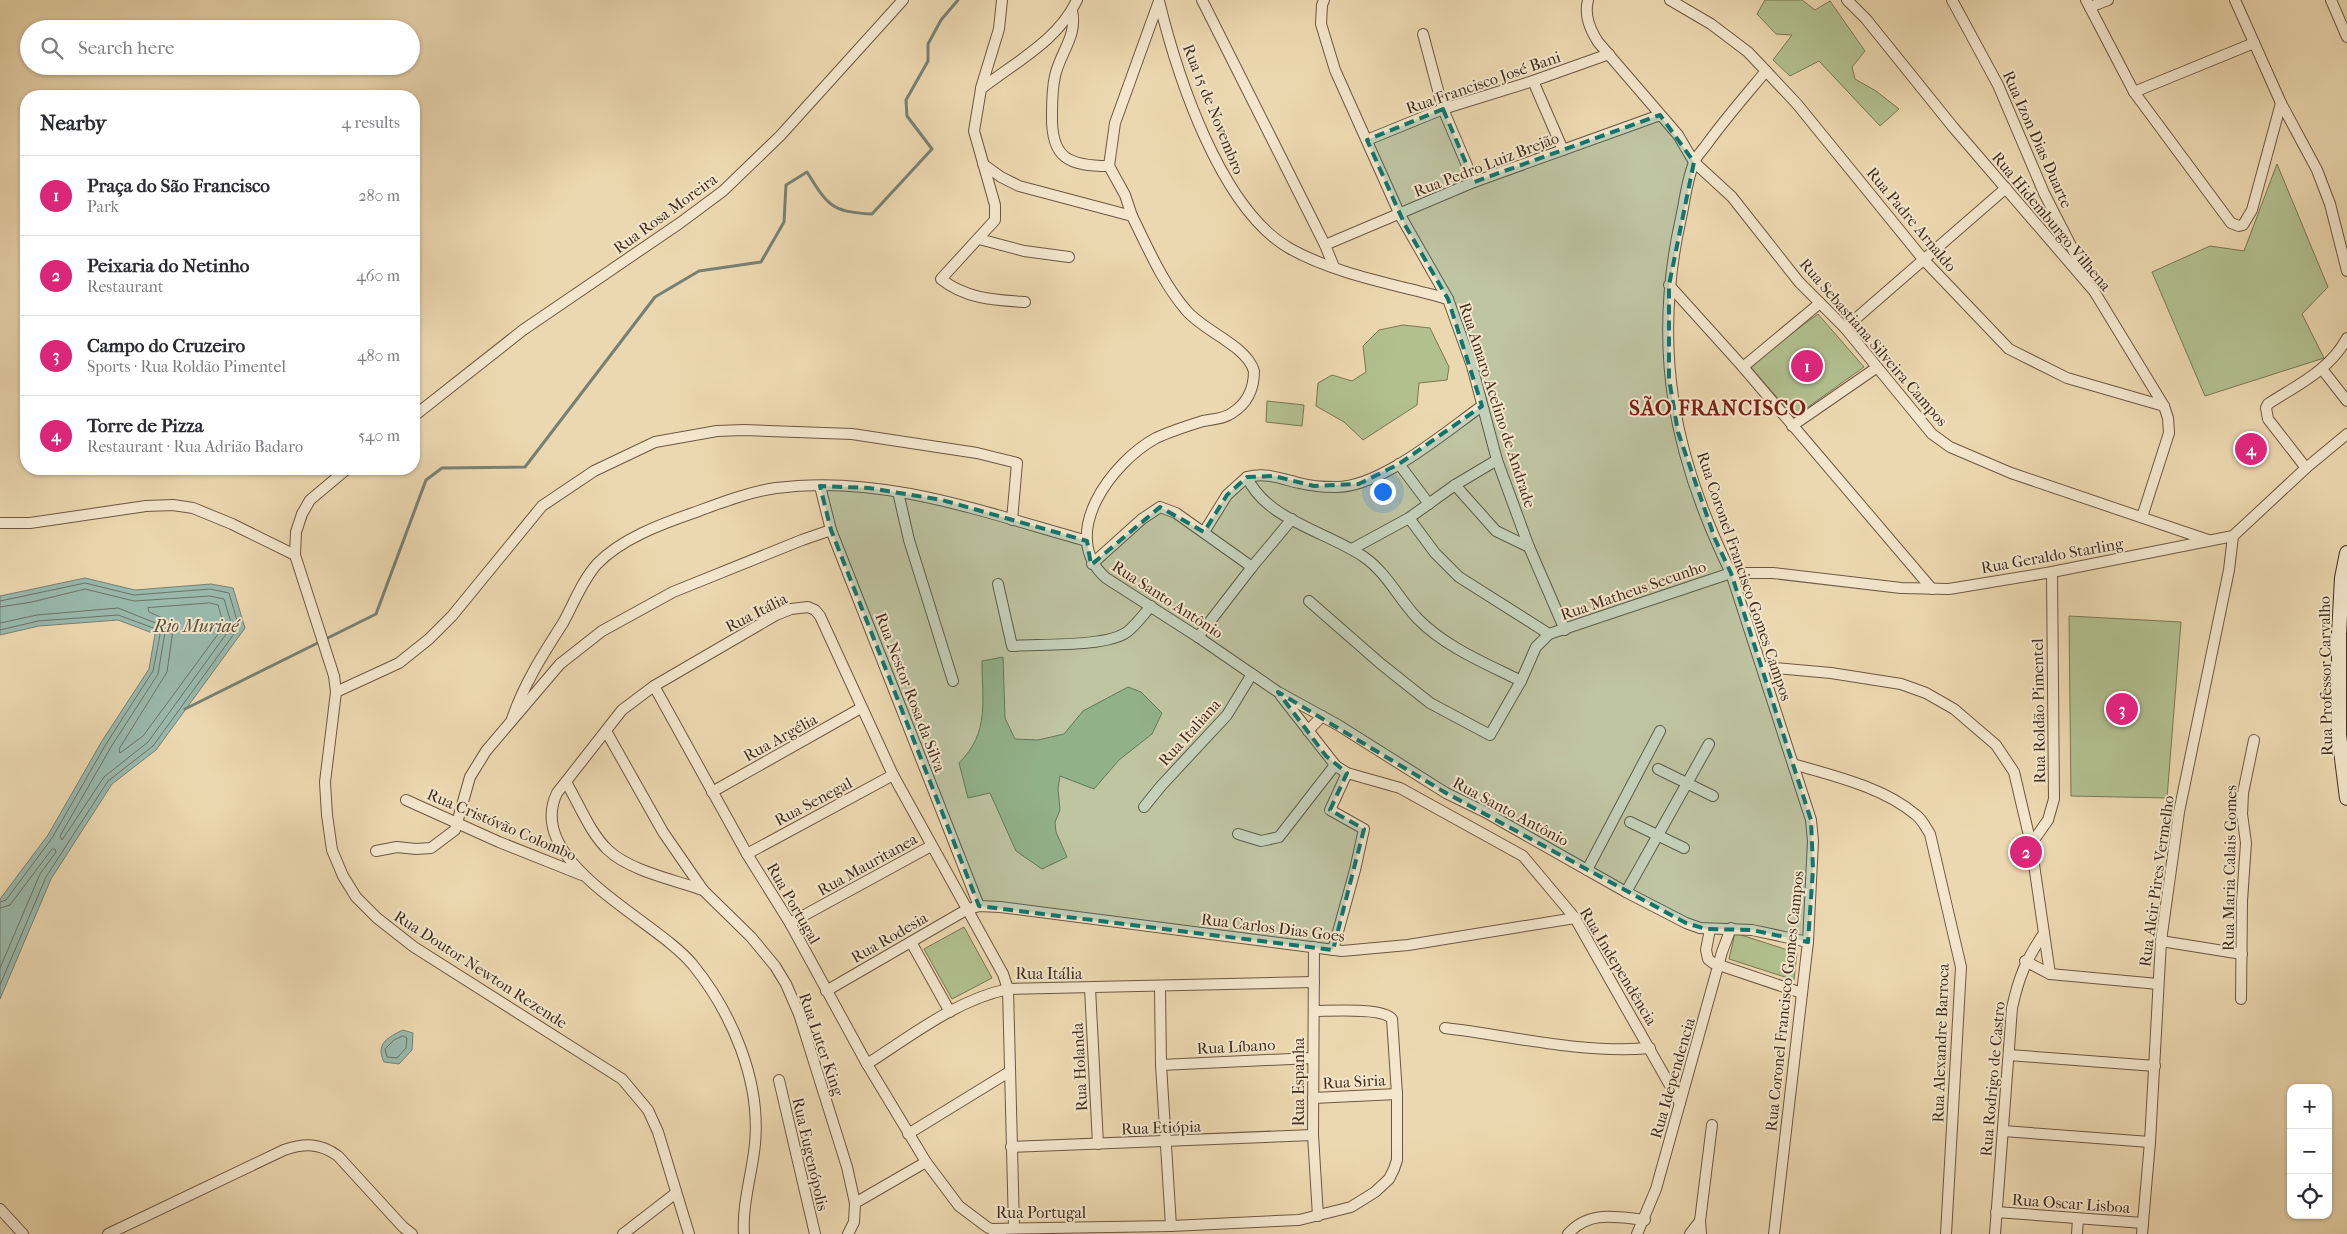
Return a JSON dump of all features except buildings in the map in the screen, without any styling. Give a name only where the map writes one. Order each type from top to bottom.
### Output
[{"type":"street","name":"Rua Rosa Moreira","points":[[420,411],[523,330],[680,223],[722,191],[780,136],[903,0]]},
{"type":"street","points":[[1002,0],[999,29],[981,89],[974,131],[996,214],[995,220],[941,279],[951,287],[982,299],[1026,302]]},
{"type":"street","points":[[981,89],[1046,41],[1072,11],[1077,0]]},
{"type":"street","points":[[1072,11],[1073,28],[1055,75],[1052,91],[1053,142],[1061,154],[1070,160],[1086,166],[1109,166],[1115,124],[1159,0]]},
{"type":"street","name":"Rua 15 de Novembro","points":[[1159,0],[1178,67],[1201,127],[1227,183],[1243,206],[1289,248],[1334,267],[1448,299]]},
{"type":"street","points":[[1202,0],[1325,245],[1334,267]]},
{"type":"street","name":"Rua Amaro Acelino de Andrade","points":[[1324,0],[1321,24],[1335,70],[1400,215],[1448,299],[1461,332],[1497,460],[1529,547],[1565,630]]},
{"type":"street","points":[[1588,0],[1586,12],[1591,30],[1660,116],[1678,135],[1694,162]]},
{"type":"street","name":"Rua Padre Arnaldo","points":[[1670,0],[1711,24],[1748,52],[1797,104],[1923,259],[2009,349],[2068,378],[2164,406]]},
{"type":"street","name":"Rua Hidemburgo Vilhena","points":[[1847,0],[1866,19],[1953,127],[2094,291],[2164,406],[2168,418],[2169,433],[2142,517]]},
{"type":"street","name":"Rua Izon Dias Duarte","points":[[1952,0],[1998,85],[2044,192],[2094,291]]},
{"type":"street","points":[[2108,0],[2088,3],[2134,92],[2210,198],[2231,223],[2239,226],[2248,218],[2252,210],[2281,103]]},
{"type":"street","points":[[2235,0],[2281,103],[2305,144],[2317,170],[2330,204],[2347,271]]},
{"type":"street","points":[[2331,0],[2344,18],[2347,37]]},
{"type":"street","points":[[1423,34],[1443,109],[1474,182]]},
{"type":"street","points":[[2134,92],[2254,43]]},
{"type":"street","name":"Rua Francisco José Bani","points":[[1367,140],[1443,109],[1533,81],[1609,54]]},
{"type":"street","name":"Rua Coronel Francisco Gomes Campos","points":[[1766,71],[1694,162],[1676,241],[1669,285],[1668,343],[1670,379],[1678,432],[1715,539],[1731,573],[1811,820],[1813,840],[1808,942],[1774,1234]]},
{"type":"street","points":[[1533,81],[1563,150]]},
{"type":"street","name":"Rua Pedro Luiz Brejão","points":[[1325,245],[1400,215],[1474,182],[1660,116]]},
{"type":"street","name":"Rua Sebastiana Silveira Campos","points":[[1694,162],[1732,197],[1799,282],[1845,328],[1932,434],[1950,447],[2011,474],[2209,541]]},
{"type":"street","points":[[983,164],[1019,186],[1132,216]]},
{"type":"street","name":"Rua Santo Antônio","points":[[1109,166],[1125,195],[1132,216],[1170,290],[1187,312],[1246,357],[1254,371],[1254,381],[1243,405],[1232,414],[1176,429],[1156,439],[1119,469],[1102,490],[1092,509],[1087,540],[1092,564],[1106,578],[1198,637],[1278,692],[1410,769],[1446,794],[1485,812],[1626,892],[1686,923],[1710,929],[1752,930],[1808,942]]},
{"type":"street","points":[[1845,328],[2006,188]]},
{"type":"street","points":[[979,239],[1024,251],[1069,257]]},
{"type":"street","points":[[1669,285],[1743,367],[1932,589]]},
{"type":"street","points":[[1743,367],[1820,303]]},
{"type":"street","points":[[2306,468],[2265,413],[2268,404],[2322,369],[2336,357],[2347,338]]},
{"type":"street","points":[[1792,426],[1876,368]]},
{"type":"street","points":[[2322,369],[2347,401]]},
{"type":"street","points":[[1204,532],[1227,495],[1247,477],[1263,475],[1314,486],[1350,487],[1374,478],[1399,464],[1482,406]]},
{"type":"street","points":[[336,692],[399,663],[416,651],[452,616],[542,506],[594,471],[655,442],[717,431],[777,430],[852,434],[977,453],[1017,463],[1012,520]]},
{"type":"street","points":[[2233,536],[2306,468],[2345,437]]},
{"type":"street","points":[[1352,550],[1409,518],[1455,485],[1497,460]]},
{"type":"street","points":[[1399,464],[1429,504]]},
{"type":"street","points":[[0,523],[30,523],[146,506],[173,505],[193,508],[295,555],[296,532],[302,514],[310,500],[340,475]]},
{"type":"street","points":[[1247,477],[1262,500],[1292,519],[1366,558],[1417,618],[1434,633],[1460,651],[1521,681]]},
{"type":"street","points":[[1455,485],[1492,528],[1529,547]]},
{"type":"street","points":[[512,719],[526,684],[586,579],[605,556],[667,522],[749,494],[777,488],[820,486],[869,488],[942,500],[1087,540]]},
{"type":"street","name":"Rua Nestor Rosa da Silva","points":[[820,486],[831,530],[979,906]]},
{"type":"street","points":[[898,492],[909,540],[954,681]]},
{"type":"street","points":[[1092,564],[1142,518],[1160,507],[1176,513],[1252,567]]},
{"type":"street","name":"Rua Matheus Secunho","points":[[1409,518],[1435,553],[1460,578],[1549,634],[1731,573]]},
{"type":"street","points":[[1198,637],[1292,519]]},
{"type":"street","points":[[376,851],[398,847],[431,848],[448,837],[458,824],[473,768],[512,719],[560,664],[602,632],[628,615],[673,592],[831,530]]},
{"type":"street","name":"Rua Geraldo Starling","points":[[1731,573],[1764,572],[1901,588],[1949,589],[2052,572],[2233,536]]},
{"type":"street","name":"Rua Alcir Pires Vermelho","points":[[2142,1234],[2150,1142],[2161,941],[2179,812],[2229,570],[2233,536]]},
{"type":"street","name":"Rua Professor Carvalho","points":[[2347,554],[2342,578],[2339,634],[2340,735],[2347,797]]},
{"type":"street","name":"Rua Doutor Newton Rezende","points":[[295,555],[334,676],[336,692],[325,782],[332,850],[343,876],[356,897],[377,918],[414,947],[622,1079],[648,1110],[658,1132],[689,1234]]},
{"type":"street","name":"Rua Roldão Pimentel","points":[[2031,844],[2048,820],[2054,799],[2052,572]]},
{"type":"street","points":[[998,584],[1012,646],[1098,642],[1116,638],[1126,633],[1150,606]]},
{"type":"street","points":[[1309,601],[1430,702],[1490,735],[1521,681],[1536,647],[1549,634]]},
{"type":"street","name":"Rua Itália","points":[[744,1234],[744,1209],[755,1142],[756,1117],[751,1084],[724,1010],[689,959],[585,876],[569,860],[554,832],[550,816],[551,804],[556,793],[622,710],[654,686],[776,615],[803,606],[815,610],[820,616],[893,775],[1002,974],[1008,989],[1314,982]]},
{"type":"street","points":[[1763,667],[1831,673],[1900,684],[1926,693],[1954,709],[1996,745],[2014,772],[2031,844],[2050,974]]},
{"type":"street","name":"Rua Italiana","points":[[1144,807],[1227,715],[1252,674]]},
{"type":"street","name":"Rua Portugal","points":[[654,686],[747,854],[790,923],[826,991],[908,1134],[926,1162],[960,1206],[991,1229],[1014,1227],[1171,1226],[1299,1220],[1351,1206],[1375,1192],[1389,1179],[1396,1160],[1397,1094],[1392,1019],[1390,1015],[1377,1012],[1314,1011]]},
{"type":"street","name":"Rua Independência","points":[[1278,692],[1335,765],[1347,772],[1400,788],[1523,856],[1575,918],[1680,1103]]},
{"type":"street","name":"Rua Argélia","points":[[712,792],[862,708]]},
{"type":"street","points":[[1308,731],[1322,716]]},
{"type":"street","name":"Rua Luter King","points":[[606,731],[663,832],[703,890],[751,936],[775,966],[786,984],[799,1014],[847,1167],[855,1204],[854,1222],[848,1234]]},
{"type":"street","points":[[1588,870],[1660,731]]},
{"type":"street","name":"Rua Maria Calais Gomes","points":[[2241,999],[2242,901],[2246,843],[2242,814],[2243,793],[2254,740]]},
{"type":"street","points":[[1626,892],[1709,744]]},
{"type":"street","name":"Rua Alexandre Barroca","points":[[1793,764],[1846,780],[1894,801],[1917,816],[1930,834],[1961,968],[1946,1234]]},
{"type":"street","points":[[1238,834],[1261,841],[1279,837],[1335,765]]},
{"type":"street","points":[[1658,769],[1712,796]]},
{"type":"street","points":[[1333,950],[1355,870],[1364,828],[1330,810],[1347,772]]},
{"type":"street","name":"Rua Senegal","points":[[747,854],[893,775]]},
{"type":"street","name":"Rua Luter King","points":[[566,782],[598,838],[608,850],[622,860],[640,868],[703,890]]},
{"type":"street","name":"Rua Cristóvão Colombo","points":[[406,800],[458,824],[585,876]]},
{"type":"street","points":[[1630,822],[1684,848]]},
{"type":"street","name":"Rua Mauritanea","points":[[790,923],[931,846]]},
{"type":"street","name":"Rua Carlos Dias Goes","points":[[966,910],[979,906],[1000,907],[1350,951],[1408,945],[1575,918]]},
{"type":"street","name":"Rua Rodesia","points":[[826,991],[966,910]]},
{"type":"street","name":"Rua Idependencia","points":[[1637,1234],[1645,1220],[1656,1189],[1731,928]]},
{"type":"street","points":[[1710,929],[1706,956],[1708,959],[1720,966],[1802,993]]},
{"type":"street","name":"Rua Rodrigo de Castro","points":[[1995,1234],[2012,1008],[2017,984],[2025,961],[2044,933]]},
{"type":"street","points":[[2161,941],[2242,954]]},
{"type":"street","points":[[911,942],[950,1012]]},
{"type":"street","name":"Rua Espanha","points":[[1314,946],[1313,1135],[1318,1216]]},
{"type":"street","points":[[2025,961],[2050,974],[2158,984]]},
{"type":"street","points":[[1160,987],[1162,1065],[1171,1226]]},
{"type":"street","name":"Rua Holanda","points":[[1090,988],[1098,1144]]},
{"type":"street","points":[[867,1064],[950,1012],[978,998],[1008,989],[1014,1227]]},
{"type":"street","points":[[1445,1028],[1587,1049],[1625,1050],[1650,1048]]},
{"type":"street","points":[[2009,1056],[2154,1066]]},
{"type":"street","name":"Rua Líbano","points":[[1162,1065],[1312,1058]]},
{"type":"street","points":[[908,1134],[1009,1072]]},
{"type":"street","name":"Rua Eugenópolis","points":[[779,1080],[815,1234]]},
{"type":"street","name":"Rua Siria","points":[[1313,1098],[1397,1094]]},
{"type":"street","points":[[1701,1234],[1700,1220],[1712,1125]]},
{"type":"street","points":[[2003,1131],[2150,1142]]},
{"type":"street","name":"Rua Etiópia","points":[[1011,1147],[1313,1135]]},
{"type":"street","points":[[108,1234],[284,1150],[305,1144],[326,1148],[338,1156],[403,1227],[412,1234]]},
{"type":"street","points":[[855,1204],[926,1162]]},
{"type":"street","points":[[623,1234],[676,1193]]},
{"type":"street","points":[[0,1209],[23,1234]]},
{"type":"street","name":"Rua Oscar Lisboa","points":[[1996,1212],[2143,1223]]},
{"type":"street","points":[[1568,1234],[1577,1223],[1590,1218],[1604,1217],[1645,1220]]},
{"type":"street","points":[[2077,1234],[2078,1219]]},
{"type":"street","points":[[1690,1234],[1700,1220]]},
{"type":"street","points":[[991,1229],[1001,1234]]},
{"type":"highlighted area","points":[[1443,109],[1474,182],[1660,115],[1694,162],[1669,285],[1669,379],[1678,432],[1715,539],[1731,573],[1811,820],[1813,869],[1808,942],[1752,930],[1706,929],[1686,923],[1446,793],[1278,692],[1326,756],[1347,773],[1330,810],[1364,829],[1333,950],[979,906],[831,530],[820,486],[869,488],[942,500],[1087,541],[1091,565],[1160,507],[1204,532],[1227,495],[1247,477],[1274,476],[1314,486],[1359,484],[1399,464],[1482,406],[1448,299],[1405,225],[1367,140]]},
{"type":"green space","points":[[1765,0],[1802,0],[1815,10],[1830,1],[1865,51],[1852,67],[1855,79],[1876,91],[1899,109],[1880,126],[1819,61],[1790,76],[1773,60],[1792,35],[1776,34],[1757,14]]},
{"type":"green space","points":[[2277,164],[2328,287],[2302,314],[2324,358],[2205,396],[2152,272],[2210,246],[2244,251]]},
{"type":"green space","points":[[1818,314],[1864,367],[1794,417],[1749,365]]},
{"type":"green space","points":[[1403,325],[1430,328],[1449,367],[1447,380],[1419,383],[1417,405],[1363,440],[1344,422],[1316,406],[1318,383],[1332,375],[1352,381],[1366,372],[1363,346],[1379,330]]},
{"type":"green space","points":[[1267,401],[1304,405],[1302,426],[1266,422]]},
{"type":"green space","points":[[2069,616],[2181,622],[2167,798],[2071,796]]},
{"type":"green space","points":[[1003,657],[1005,718],[1015,739],[1038,740],[1064,734],[1083,711],[1128,687],[1141,692],[1162,713],[1152,734],[1119,760],[1094,789],[1060,776],[1058,789],[1060,810],[1055,822],[1056,832],[1067,857],[1042,869],[1016,851],[990,793],[968,798],[959,763],[976,740],[980,728],[983,703],[982,661]]},
{"type":"green space","points":[[964,927],[992,978],[952,999],[924,949]]},
{"type":"green space","points":[[1735,933],[1797,953],[1794,980],[1729,959]]},
{"type":"water","name":"Rio Muriaé","points":[[85,578],[135,590],[211,584],[233,588],[245,628],[156,750],[112,784],[51,879],[0,999],[0,899],[48,835],[102,741],[149,669],[155,634],[118,620],[39,626],[0,635],[0,596]]},
{"type":"water","points":[[403,1030],[413,1033],[412,1050],[399,1064],[384,1062],[381,1050],[384,1042],[392,1035]]},
{"type":"waterway","points":[[185,709],[376,614],[426,480],[442,468],[525,467],[655,297],[699,271],[761,262],[784,222],[786,185],[807,172],[820,193],[832,205],[839,209],[872,214],[932,149],[907,116],[906,100],[928,61],[928,44],[941,20],[958,0]]},
{"type":"place","name":"Praça do São Francisco","points":[[1807,366]]},
{"type":"place","name":"Torre de Pizza","points":[[2251,449]]},
{"type":"place","name":"Campo do Cruzeiro","points":[[2122,709]]},
{"type":"place","name":"Peixaria do Netinho","points":[[2026,852]]},
{"type":"district","name":"SÃO FRANCISCO","points":[[1718,408]]}]
